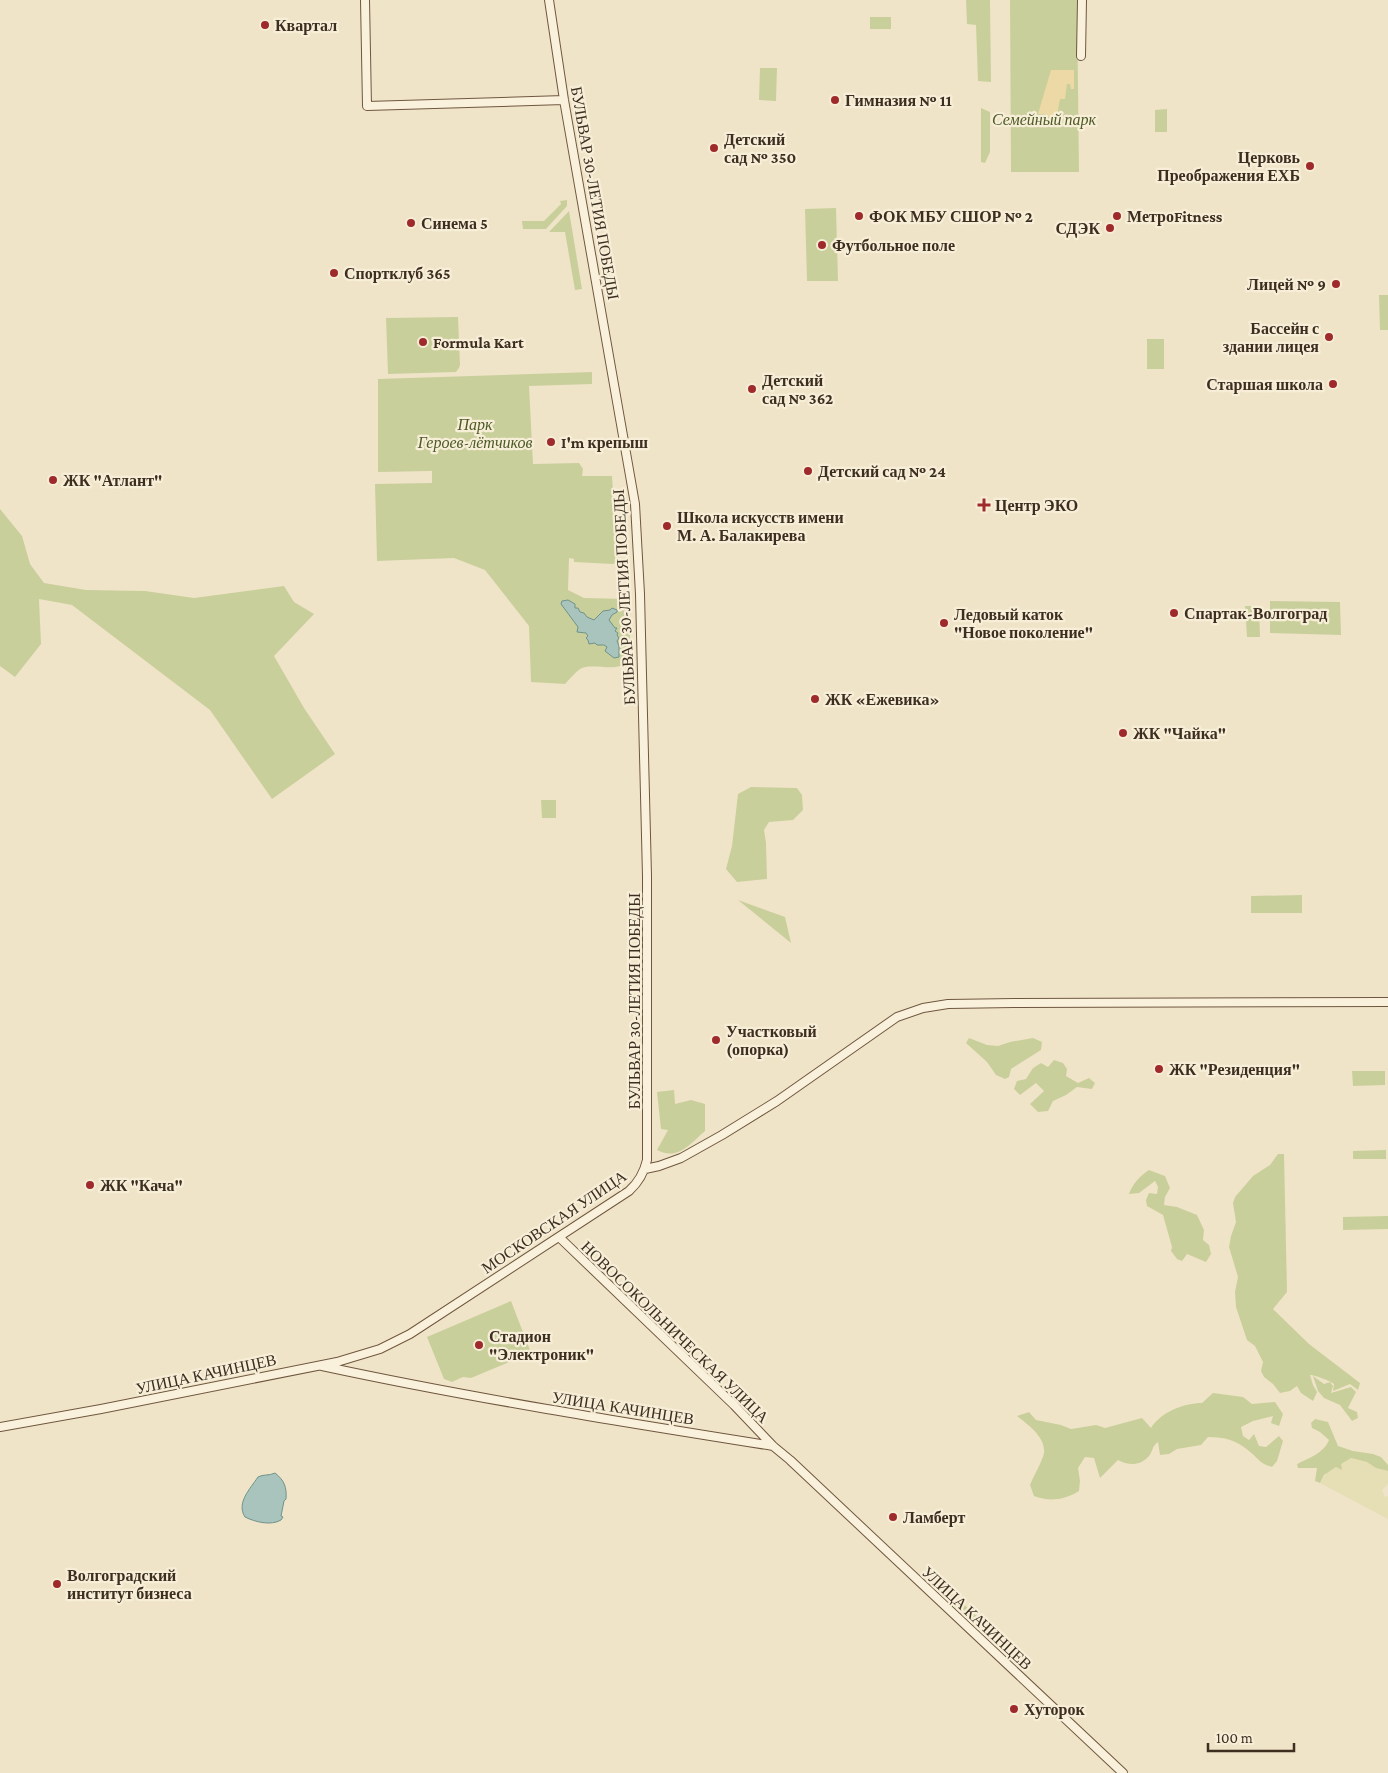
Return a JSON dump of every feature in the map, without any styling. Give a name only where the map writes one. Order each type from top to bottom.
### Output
[{"type":"main road","points":[[365,0],[367,106],[564,100]]},
{"type":"main road","name":"БУЛЬВАР 30-ЛЕТИЯ ПОБЕДЫ","points":[[549,0],[564,100],[635,504],[640,592],[647,876],[648,1096],[647,1152],[644,1169]]},
{"type":"main road","points":[[1081,56],[1082,0]]},
{"type":"main road","name":"МОСКОВСКАЯ УЛИЦА","points":[[315,1365],[360,1356],[380,1349],[410,1334],[629,1191],[640,1179],[644,1169],[681,1158],[722,1135],[777,1101],[897,1017],[923,1008],[948,1004],[1388,1002]]},
{"type":"main road","name":"НОВОСОКОЛЬНИЧЕСКАЯ УЛИЦА","points":[[559,1237],[734,1405],[772,1446]]},
{"type":"main road","name":"УЛИЦА КАЧИНЦЕВ","points":[[0,1427],[101,1410],[315,1365],[525,1406],[772,1446],[790,1460],[1123,1773]]},
{"type":"shaded area","points":[[1351,1458],[1367,1462],[1376,1468],[1388,1471],[1388,1484],[1382,1490],[1385,1497],[1388,1496],[1388,1519],[1320,1483],[1328,1471],[1337,1467],[1342,1469],[1340,1464]]},
{"type":"green space","points":[[966,0],[990,0],[991,82],[978,81],[976,25],[967,24]]},
{"type":"green space","name":"Семейный парк","points":[[1010,0],[1077,0],[1079,172],[1011,172]]},
{"type":"green space","points":[[870,17],[891,17],[891,29],[870,29]]},
{"type":"green space","points":[[760,68],[777,68],[776,101],[759,100]]},
{"type":"green space","points":[[981,108],[990,112],[990,152],[985,163],[981,162]]},
{"type":"green space","points":[[1167,109],[1167,132],[1155,132],[1155,110]]},
{"type":"green space","points":[[567,200],[567,206],[546,229],[523,229],[522,221],[544,221],[561,204],[560,201]]},
{"type":"green space","name":"Футбольное поле","points":[[836,208],[838,281],[807,281],[805,209]]},
{"type":"green space","points":[[569,211],[582,289],[575,290],[565,232],[549,232]]},
{"type":"green space","points":[[1379,295],[1388,295],[1388,330],[1380,330]]},
{"type":"green space","name":"Formula Kart","points":[[458,317],[460,365],[456,372],[388,374],[386,318]]},
{"type":"green space","points":[[1147,339],[1164,339],[1164,369],[1147,369]]},
{"type":"green space","name":"Парк Героев-лётчиков","points":[[592,372],[592,384],[529,386],[533,464],[579,463],[583,469],[582,476],[612,476],[615,520],[618,522],[619,561],[613,564],[574,562],[574,559],[569,558],[568,590],[584,598],[628,599],[629,656],[624,665],[582,668],[565,684],[531,682],[529,626],[485,570],[454,558],[377,561],[375,484],[432,483],[432,471],[378,472],[378,379]]},
{"type":"green space","points":[[0,509],[22,536],[30,564],[44,583],[86,590],[145,591],[194,598],[284,586],[294,602],[314,614],[274,656],[304,708],[335,754],[272,799],[210,710],[72,605],[39,599],[41,644],[15,677],[0,666]]},
{"type":"green space","points":[[1270,601],[1340,602],[1341,635],[1270,633]]},
{"type":"green space","points":[[1245,606],[1259,606],[1260,637],[1247,637]]},
{"type":"green space","points":[[751,787],[797,788],[802,795],[803,810],[793,820],[769,822],[764,830],[767,879],[737,882],[726,869],[732,846],[738,794]]},
{"type":"green space","points":[[541,800],[556,800],[556,818],[542,818]]},
{"type":"green space","points":[[1302,895],[1302,913],[1251,913],[1251,896]]},
{"type":"green space","points":[[738,900],[785,917],[791,943]]},
{"type":"green space","points":[[969,1038],[987,1045],[998,1046],[1033,1038],[1042,1042],[1041,1050],[1011,1069],[1009,1077],[1005,1079],[996,1075],[987,1062],[966,1043]]},
{"type":"green space","points":[[1054,1060],[1063,1063],[1067,1069],[1066,1076],[1078,1083],[1089,1078],[1095,1083],[1092,1089],[1077,1087],[1053,1101],[1048,1111],[1038,1112],[1030,1104],[1044,1091],[1036,1083],[1020,1095],[1014,1089],[1017,1081],[1026,1079],[1033,1068],[1041,1063],[1048,1067]]},
{"type":"green space","points":[[1352,1071],[1385,1071],[1385,1085],[1353,1086]]},
{"type":"green space","points":[[674,1090],[675,1104],[691,1100],[705,1104],[705,1131],[689,1146],[671,1154],[657,1150],[668,1130],[661,1129],[657,1092]]},
{"type":"green space","points":[[1386,1150],[1386,1159],[1353,1159],[1353,1151]]},
{"type":"green space","points":[[1278,1154],[1284,1154],[1287,1292],[1273,1309],[1309,1344],[1360,1383],[1358,1390],[1350,1384],[1333,1391],[1334,1384],[1310,1375],[1317,1392],[1313,1401],[1301,1393],[1297,1386],[1290,1391],[1280,1393],[1264,1377],[1261,1371],[1263,1362],[1255,1346],[1247,1340],[1236,1307],[1235,1292],[1238,1277],[1229,1247],[1236,1222],[1233,1203],[1235,1197],[1253,1176],[1270,1165]]},
{"type":"green space","points":[[1149,1170],[1165,1176],[1170,1188],[1165,1197],[1164,1205],[1177,1207],[1197,1215],[1204,1230],[1203,1240],[1209,1245],[1211,1254],[1206,1262],[1187,1254],[1182,1261],[1177,1259],[1171,1251],[1172,1247],[1163,1215],[1147,1206],[1146,1200],[1149,1193],[1157,1194],[1158,1187],[1155,1181],[1139,1193],[1129,1194],[1137,1180]]},
{"type":"green space","points":[[1388,1216],[1388,1229],[1343,1230],[1343,1217]]},
{"type":"green space","name":"Стадион \"Электроник\"","points":[[511,1301],[531,1353],[471,1378],[463,1377],[452,1382],[444,1379],[427,1337]]},
{"type":"green space","points":[[1313,1376],[1324,1384],[1330,1382],[1333,1386],[1331,1393],[1351,1387],[1356,1392],[1348,1408],[1357,1412],[1358,1418],[1352,1421],[1340,1405],[1324,1398],[1318,1391]]},
{"type":"green space","points":[[1213,1393],[1243,1397],[1252,1404],[1275,1402],[1283,1414],[1279,1426],[1271,1423],[1273,1416],[1253,1421],[1241,1427],[1243,1436],[1249,1440],[1254,1434],[1259,1446],[1266,1447],[1279,1436],[1283,1441],[1277,1461],[1272,1467],[1262,1462],[1240,1444],[1225,1439],[1208,1437],[1201,1445],[1177,1449],[1169,1454],[1160,1455],[1158,1442],[1149,1456],[1142,1462],[1130,1464],[1118,1460],[1100,1478],[1094,1458],[1085,1457],[1078,1468],[1079,1491],[1057,1499],[1045,1499],[1034,1496],[1030,1485],[1043,1456],[1044,1447],[1039,1436],[1017,1416],[1029,1412],[1036,1420],[1071,1429],[1096,1425],[1105,1428],[1142,1418],[1151,1428],[1155,1422],[1167,1413],[1195,1403],[1202,1403]]},
{"type":"green space","points":[[1315,1419],[1328,1422],[1338,1446],[1381,1457],[1388,1465],[1388,1471],[1376,1468],[1367,1462],[1351,1458],[1341,1464],[1342,1470],[1336,1467],[1324,1475],[1320,1483],[1315,1481],[1317,1468],[1298,1468],[1297,1464],[1320,1452],[1329,1440],[1312,1428],[1311,1423]]},
{"type":"green space","points":[[952,1594],[978,1617],[977,1627],[946,1599]]},
{"type":"sand","points":[[1051,70],[1074,70],[1074,89],[1071,89],[1070,84],[1067,84],[1065,99],[1060,99],[1057,115],[1052,118],[1045,114],[1038,114]]},
{"type":"water","points":[[568,600],[575,604],[575,608],[578,608],[580,612],[594,620],[603,611],[612,608],[617,610],[609,620],[617,628],[615,631],[618,633],[619,638],[617,641],[619,657],[614,658],[605,651],[607,647],[604,645],[589,644],[586,633],[577,632],[578,627],[561,604],[562,601]]},
{"type":"water","points":[[275,1473],[283,1481],[286,1491],[281,1520],[273,1523],[263,1523],[245,1517],[242,1507],[243,1501],[251,1486],[258,1477]]},
{"type":"place","name":"Квартал","points":[[265,25]]},
{"type":"place","name":"Гимназия № 11","points":[[835,100]]},
{"type":"place","name":"Детский сад № 350","points":[[714,148]]},
{"type":"place","name":"Церковь Преображения ЕХБ","points":[[1310,166]]},
{"type":"place","name":"ФОК МБУ СШОР № 2","points":[[859,216]]},
{"type":"place","name":"МетроFitness","points":[[1117,216]]},
{"type":"place","name":"Синема 5","points":[[411,223]]},
{"type":"place","name":"СДЭК","points":[[1110,228]]},
{"type":"place","name":"Футбольное поле","points":[[822,245]]},
{"type":"place","name":"Спортклуб 365","points":[[334,273]]},
{"type":"place","name":"Лицей № 9","points":[[1336,284]]},
{"type":"place","name":"Бассейн с здании лицея","points":[[1329,337]]},
{"type":"place","name":"Formula Kart","points":[[423,342]]},
{"type":"place","name":"Старшая школа","points":[[1333,384]]},
{"type":"place","name":"Детский сад № 362","points":[[752,389]]},
{"type":"place","name":"I'm крепыш","points":[[551,442]]},
{"type":"place","name":"Детский сад № 24","points":[[808,471]]},
{"type":"place","name":"ЖК \"Атлант\"","points":[[53,480]]},
{"type":"place","name":"Центр ЭКО","points":[[984,505]]},
{"type":"place","name":"Школа искусств имени М. А. Балакирева","points":[[667,526]]},
{"type":"place","name":"Спартак-Волгоград","points":[[1174,613]]},
{"type":"place","name":"Ледовый каток \"Новое поколение\"","points":[[944,623]]},
{"type":"place","name":"ЖК «Ежевика»","points":[[815,699]]},
{"type":"place","name":"ЖК \"Чайка\"","points":[[1123,733]]},
{"type":"place","name":"Участковый (опорка)","points":[[716,1040]]},
{"type":"place","name":"ЖК \"Резиденция\"","points":[[1159,1069]]},
{"type":"place","name":"ЖК \"Кача\"","points":[[90,1185]]},
{"type":"place","name":"Стадион \"Электроник\"","points":[[479,1345]]},
{"type":"place","name":"Ламберт","points":[[893,1517]]},
{"type":"place","name":"Волгоградский институт бизнеса","points":[[57,1584]]},
{"type":"place","name":"Хуторок","points":[[1014,1709]]}]
